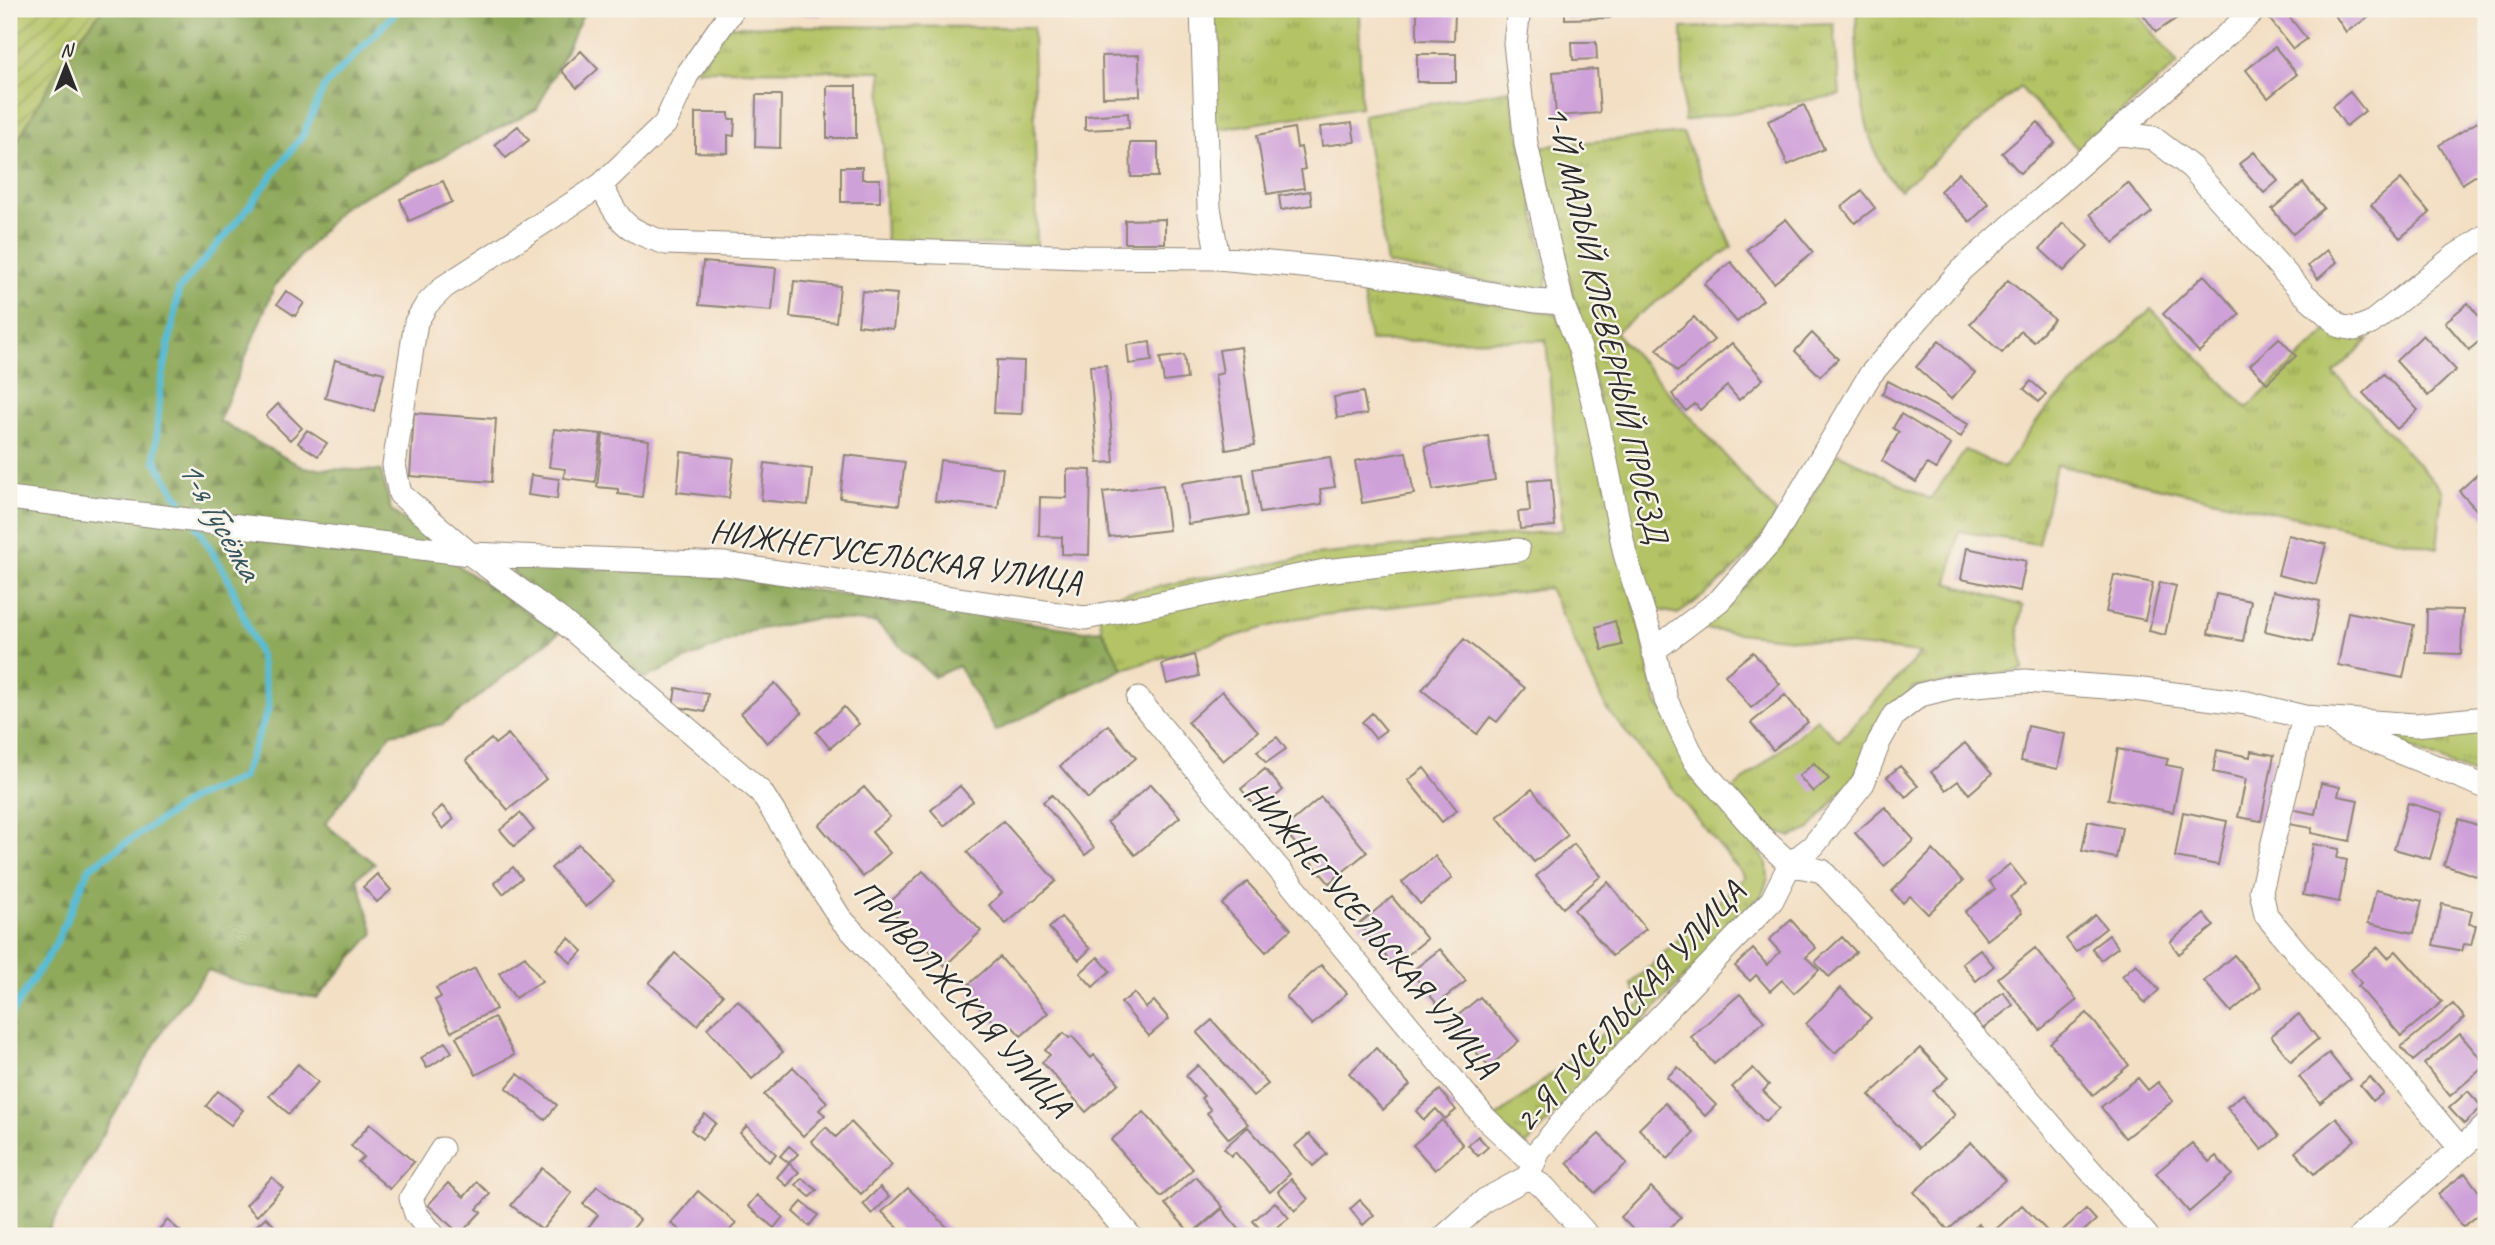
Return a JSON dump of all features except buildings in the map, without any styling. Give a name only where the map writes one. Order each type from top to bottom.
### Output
[{"type":"street","name":"ПРИВОЛЖСКАЯ УЛИЦА","points":[[733,9],[687,75],[665,124],[601,185],[444,287],[427,304],[415,322],[394,465],[400,494],[470,554],[561,620],[761,792],[840,918],[1130,1236]]},
{"type":"street","points":[[1202,9],[1209,208],[1218,258]]},
{"type":"street","name":"1-Й МАЛЫЙ КЛЕВЕРНЫЙ ПРОЕЗД","points":[[1519,9],[1515,43],[1526,144],[1562,303],[1583,361],[1598,422],[1625,554],[1649,630],[1666,700],[1695,761],[1764,840],[1790,864]]},
{"type":"street","points":[[1653,651],[1720,600],[1773,539],[1870,375],[1961,270],[2256,9]]},
{"type":"street","points":[[2115,133],[2153,138],[2191,167],[2304,294],[2340,326],[2355,329],[2371,323],[2455,256],[2486,236]]},
{"type":"street","points":[[601,185],[618,217],[639,234],[666,243],[1218,258],[1365,272],[1535,302],[1562,303]]},
{"type":"street","name":"НИЖНЕГУСЕЛЬСКАЯ УЛИЦА","points":[[9,498],[470,554],[726,564],[1084,618],[1325,571],[1518,550]]},
{"type":"street","points":[[1790,864],[1813,846],[1863,783],[1879,742],[1894,715],[1920,695],[1952,687],[2025,681],[2134,689],[2246,703],[2304,717],[2415,725],[2486,718]]},
{"type":"street","name":"НИЖНЕГУСЕЛЬСКАЯ УЛИЦА","points":[[1138,699],[1485,1118],[1588,1236]]},
{"type":"street","points":[[2304,717],[2261,891],[2266,915],[2460,1148]]},
{"type":"street","points":[[2328,718],[2347,731],[2486,787]]},
{"type":"street","points":[[1790,864],[1822,871],[1980,1043],[2147,1236]]},
{"type":"street","name":"2-Я ГУСЕЛЬСКАЯ УЛИЦА","points":[[1446,1236],[1485,1200],[1530,1170],[1539,1150],[1586,1094],[1772,900],[1790,864]]},
{"type":"street","points":[[2361,1236],[2486,1126]]},
{"type":"street","points":[[434,1236],[416,1214],[411,1198],[442,1149]]},
{"type":"green space","points":[[9,9],[103,9],[71,47],[9,155]]},
{"type":"green space","points":[[103,9],[586,9],[537,109],[344,206],[275,285],[219,421],[304,468],[381,471],[391,510],[460,567],[559,633],[443,724],[391,734],[325,824],[375,864],[357,877],[374,933],[317,998],[249,986],[208,970],[164,1028],[45,1236],[9,1236],[9,155],[71,47]]},
{"type":"green space","points":[[1211,9],[1359,9],[1361,107],[1213,130]]},
{"type":"green space","points":[[1857,9],[2134,9],[2178,63],[2079,150],[2020,87],[1900,190],[1886,173],[1870,138],[1858,71]]},
{"type":"green space","points":[[1834,23],[1840,95],[1684,121],[1682,28]]},
{"type":"green space","points":[[729,26],[1033,27],[1037,246],[886,242],[881,71],[697,70]]},
{"type":"green space","points":[[1510,90],[1547,274],[1546,286],[1535,291],[1387,264],[1363,115]]},
{"type":"green space","points":[[1683,133],[1732,247],[1615,332],[1777,514],[1756,545],[1734,570],[1678,614],[1658,610],[1635,553],[1538,147]]},
{"type":"green space","points":[[1361,281],[1556,314],[1575,349],[1657,703],[1767,864],[1768,878],[1762,895],[1525,1146],[1494,1119],[1642,1003],[1631,984],[1745,877],[1606,708],[1549,588],[1298,618],[1123,669],[1102,630],[1096,599],[1315,555],[1563,530],[1546,340],[1370,341]]},
{"type":"green space","points":[[2151,309],[2247,408],[2328,330],[2350,338],[2369,340],[2334,373],[2443,491],[2437,548],[2056,465],[2038,544],[1959,531],[1948,583],[2023,606],[2018,628],[2023,670],[1913,688],[1854,777],[1809,830],[1791,837],[1772,830],[1732,790],[1817,719],[1839,741],[1921,653],[1701,629],[1723,610],[1782,546],[1838,453],[1930,499],[1966,450],[2004,468],[2043,413]]},
{"type":"green space","points":[[517,564],[721,576],[1085,631],[1102,630],[1123,669],[996,731],[958,666],[934,677],[876,623],[818,618],[751,631],[645,678],[512,572]]},
{"type":"green space","points":[[2486,725],[2486,779],[2369,731]]},
{"type":"waterway","name":"1-я Гусёлка","points":[[189,515],[155,460],[160,391],[179,289],[237,222],[303,135],[324,87],[399,9]]},
{"type":"waterway","name":"1-я Гусёлка","points":[[9,1017],[55,945],[90,867],[193,798],[242,778],[269,707],[260,657],[228,578],[196,525]]}]
